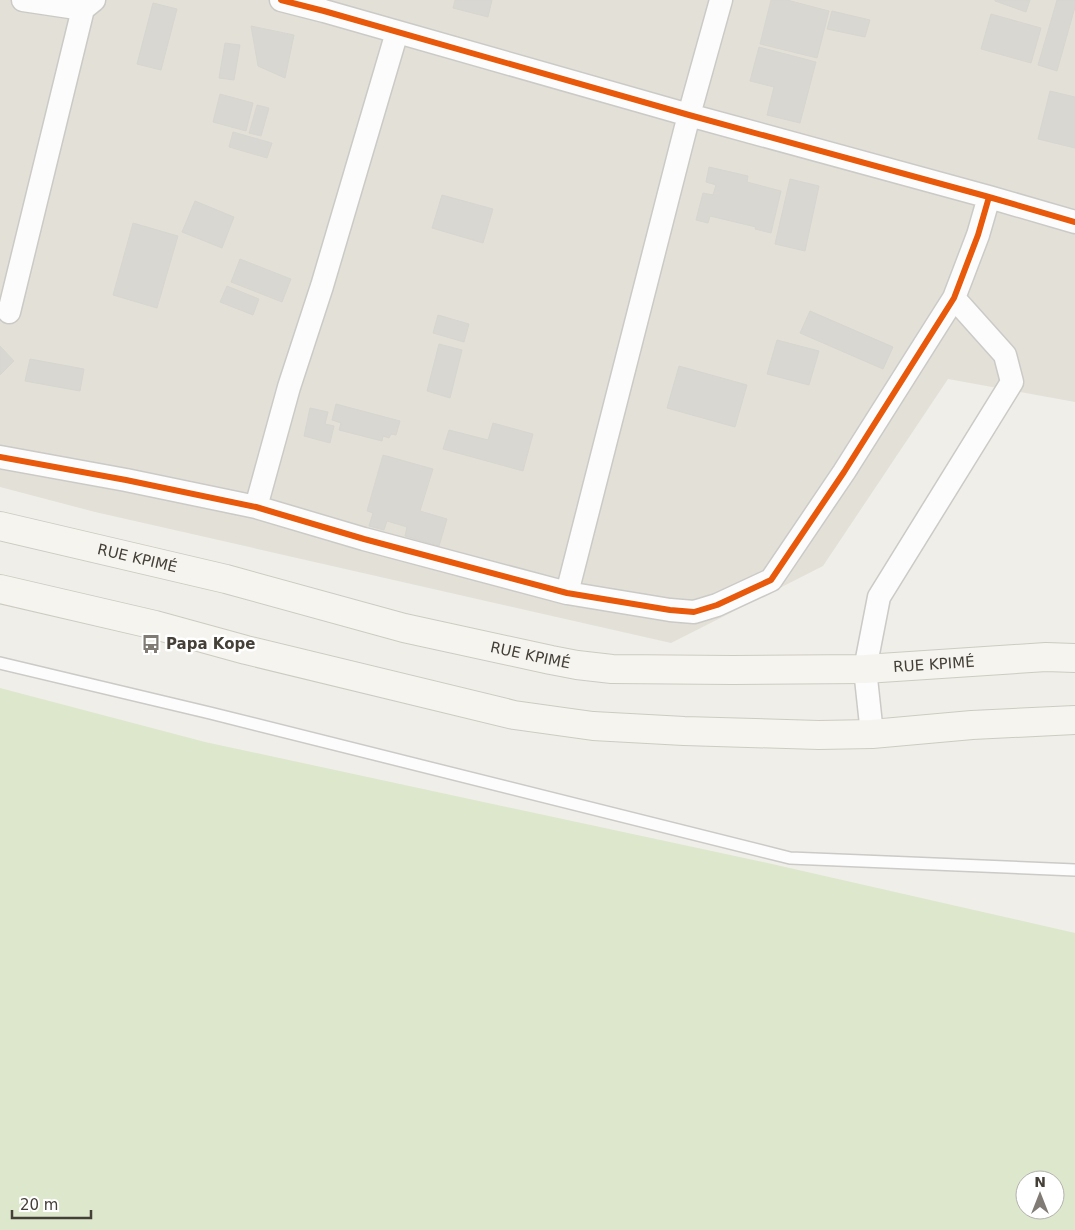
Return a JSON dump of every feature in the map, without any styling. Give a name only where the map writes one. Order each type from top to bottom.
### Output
[{"type":"main road","name":"RUE KPIMÉ","points":[[0,526],[226,579],[404,628],[578,665],[621,669],[865,669],[1046,657],[1075,658]]},
{"type":"main road","points":[[0,589],[155,625],[246,650],[514,715],[593,726],[818,735],[872,734],[972,725],[1075,720]]},
{"type":"street","points":[[9,312],[89,5],[23,0]]},
{"type":"street","points":[[281,0],[1075,222]]},
{"type":"street","points":[[567,593],[689,115],[721,0]]},
{"type":"street","points":[[256,507],[289,387],[322,286],[398,32]]},
{"type":"street","points":[[0,457],[126,480],[256,507],[567,593],[670,610],[694,612],[717,605],[770,580],[844,472],[954,298],[978,235],[989,197]]},
{"type":"street","points":[[872,734],[865,669],[879,597],[1012,382],[1005,355],[954,298]]},
{"type":"lane","points":[[0,663],[210,713],[790,858],[1075,870]]},
{"type":"shaded area","points":[[0,0],[1075,0],[1075,402],[948,379],[823,566],[671,643],[95,512],[0,487]]},
{"type":"green space","points":[[0,688],[205,742],[772,864],[1075,933],[1075,1230],[0,1230]]},
{"type":"building","points":[[455,0],[492,0],[488,17],[453,8]]},
{"type":"building","points":[[771,0],[787,0],[829,11],[817,58],[760,44]]},
{"type":"building","points":[[995,0],[1030,0],[1026,12]]},
{"type":"building","points":[[1057,0],[1075,0],[1075,7],[1057,71],[1038,65]]},
{"type":"building","points":[[153,3],[177,9],[161,70],[137,64]]},
{"type":"building","points":[[832,11],[870,20],[865,37],[827,29]]},
{"type":"building","points":[[991,14],[1041,28],[1031,63],[981,49]]},
{"type":"building","points":[[251,26],[294,35],[285,78],[258,66]]},
{"type":"building","points":[[225,43],[240,45],[234,80],[219,78]]},
{"type":"building","points":[[759,47],[816,62],[800,123],[767,115],[774,87],[750,81]]},
{"type":"building","points":[[1050,91],[1075,97],[1075,148],[1038,139]]},
{"type":"building","points":[[220,94],[253,103],[246,131],[213,122]]},
{"type":"building","points":[[257,105],[269,108],[261,136],[249,133]]},
{"type":"building","points":[[233,132],[272,143],[267,158],[229,147]]},
{"type":"building","points":[[709,167],[748,176],[747,182],[781,191],[771,233],[755,229],[756,227],[710,216],[708,223],[696,220],[703,193],[713,195],[716,185],[706,182]]},
{"type":"building","points":[[790,179],[819,186],[805,251],[775,244]]},
{"type":"building","points":[[442,195],[493,209],[483,243],[432,228]]},
{"type":"building","points":[[195,201],[234,217],[222,248],[182,232]]},
{"type":"building","points":[[133,223],[178,236],[157,308],[113,295]]},
{"type":"building","points":[[240,259],[291,279],[282,302],[231,282]]},
{"type":"building","points":[[227,286],[259,299],[253,315],[220,302]]},
{"type":"building","points":[[810,311],[893,347],[883,369],[800,333]]},
{"type":"building","points":[[438,315],[469,324],[464,342],[433,333]]},
{"type":"building","points":[[777,340],[819,351],[809,385],[767,374]]},
{"type":"building","points":[[439,344],[462,350],[450,398],[427,391]]},
{"type":"building","points":[[0,346],[14,361],[0,375]]},
{"type":"building","points":[[30,359],[84,369],[80,391],[25,381]]},
{"type":"building","points":[[679,366],[747,385],[735,427],[667,408]]},
{"type":"building","points":[[336,404],[400,421],[396,435],[391,434],[389,438],[383,436],[382,441],[339,430],[341,423],[332,420]]},
{"type":"building","points":[[310,408],[328,412],[325,424],[334,426],[330,443],[304,436]]},
{"type":"building","points":[[493,423],[533,434],[523,471],[443,449],[449,430],[488,440]]},
{"type":"building","points":[[383,455],[433,469],[420,511],[447,519],[439,546],[405,536],[407,527],[387,521],[384,530],[369,526],[373,513],[367,511]]},
{"type":"cycle path","points":[[281,0],[1075,222]]},
{"type":"cycle path","points":[[0,457],[126,480],[256,507],[364,539],[567,593],[670,610],[694,612],[717,605],[771,580],[844,472],[954,298],[978,235],[989,197]]},
{"type":"place","name":"Papa Kope","points":[[151,644]]}]
